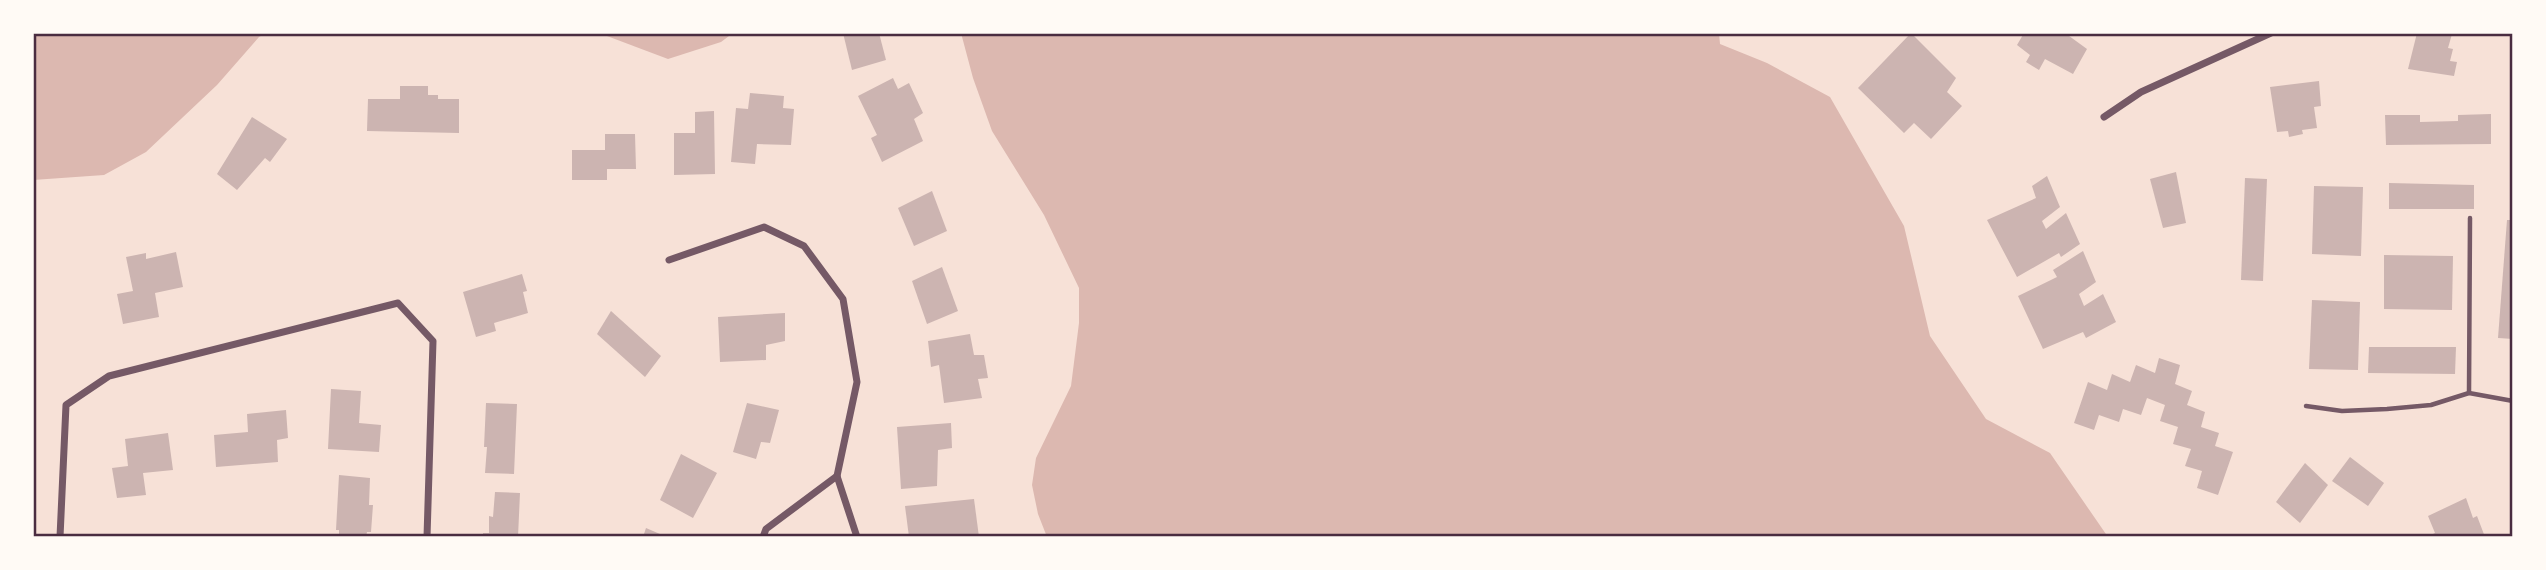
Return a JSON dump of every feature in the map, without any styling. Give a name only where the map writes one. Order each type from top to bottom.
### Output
[{"type":"street","points":[[2105,117],[2141,92],[2270,33]]},
{"type":"street","points":[[669,260],[764,227],[804,246],[843,299],[857,382],[837,476],[857,537]]},
{"type":"street","points":[[60,537],[66,405],[108,376],[398,303],[433,341],[427,537]]},
{"type":"street","points":[[763,537],[766,529],[837,476]]},
{"type":"lane","points":[[2469,393],[2470,218]]},
{"type":"lane","points":[[2306,406],[2342,411],[2387,409],[2431,405],[2469,393],[2513,401]]},
{"type":"shaded area","points":[[33,33],[266,33],[259,37],[217,85],[146,152],[104,175],[33,180]]},
{"type":"shaded area","points":[[599,33],[733,33],[721,42],[668,59]]},
{"type":"shaded area","points":[[961,33],[1719,33],[1720,44],[1767,63],[1830,97],[1904,226],[1930,336],[1986,419],[2050,453],[2108,537],[1047,537],[1038,514],[1032,485],[1036,458],[1071,386],[1079,323],[1079,288],[1044,215],[992,131],[973,78]]},
{"type":"building","points":[[843,33],[879,33],[886,60],[852,70]]},
{"type":"building","points":[[1911,33],[1956,78],[1947,92],[1962,106],[1931,139],[1914,123],[1904,133],[1858,88]]},
{"type":"building","points":[[2024,33],[2065,33],[2087,49],[2073,74],[2045,59],[2039,70],[2026,62],[2030,55],[2017,45]]},
{"type":"building","points":[[2417,33],[2459,33],[2458,36],[2452,34],[2448,48],[2453,49],[2450,61],[2457,62],[2454,76],[2408,69]]},
{"type":"building","points":[[893,78],[898,89],[909,83],[923,113],[914,119],[923,141],[882,162],[871,138],[877,135],[858,96]]},
{"type":"building","points":[[2319,81],[2321,106],[2314,107],[2317,128],[2302,130],[2303,134],[2289,137],[2288,131],[2277,132],[2270,87]]},
{"type":"building","points":[[400,86],[428,86],[428,95],[438,95],[438,99],[459,99],[459,133],[367,131],[368,99],[400,99]]},
{"type":"building","points":[[750,93],[784,96],[783,108],[794,109],[791,145],[757,144],[755,164],[731,162],[736,108],[748,109]]},
{"type":"building","points":[[714,111],[715,174],[674,175],[674,133],[695,133],[695,112]]},
{"type":"building","points":[[2491,114],[2491,144],[2386,145],[2385,115],[2420,115],[2420,122],[2458,121],[2458,115]]},
{"type":"building","points":[[252,117],[287,139],[270,162],[265,158],[237,190],[217,174]]},
{"type":"building","points":[[605,134],[635,134],[636,169],[607,169],[607,180],[572,180],[572,150],[605,150]]},
{"type":"building","points":[[2176,172],[2186,223],[2163,228],[2150,179]]},
{"type":"building","points":[[2047,176],[2060,207],[2042,221],[2046,229],[2066,213],[2080,244],[2061,257],[2059,253],[2017,277],[1987,220],[2036,198],[2032,186]]},
{"type":"building","points":[[2245,178],[2267,179],[2263,281],[2241,280]]},
{"type":"building","points":[[2389,183],[2474,185],[2474,209],[2389,209]]},
{"type":"building","points":[[2314,186],[2363,187],[2361,256],[2312,254]]},
{"type":"building","points":[[932,191],[947,231],[914,246],[898,208]]},
{"type":"building","points":[[2507,220],[2513,220],[2513,339],[2498,338]]},
{"type":"building","points":[[2083,251],[2096,282],[2079,294],[2084,306],[2103,294],[2116,322],[2086,338],[2083,332],[2043,349],[2018,296],[2057,277],[2053,270]]},
{"type":"building","points":[[176,252],[183,287],[155,293],[159,317],[123,324],[117,294],[133,291],[126,257],[146,253],[146,259]]},
{"type":"building","points":[[2384,255],[2453,256],[2452,310],[2384,309]]},
{"type":"building","points":[[942,267],[958,311],[927,324],[912,281]]},
{"type":"building","points":[[522,274],[527,291],[523,292],[528,313],[494,323],[496,331],[476,337],[463,292]]},
{"type":"building","points":[[2312,300],[2360,302],[2358,370],[2309,369]]},
{"type":"building","points":[[611,311],[661,356],[645,377],[597,334]]},
{"type":"building","points":[[785,313],[785,341],[766,345],[766,360],[720,362],[718,317]]},
{"type":"building","points":[[970,334],[974,355],[984,355],[988,378],[978,379],[982,398],[944,403],[939,365],[931,367],[928,341]]},
{"type":"building","points":[[2369,347],[2456,347],[2455,374],[2368,373]]},
{"type":"building","points":[[2159,358],[2180,365],[2175,384],[2192,391],[2187,405],[2205,412],[2201,427],[2219,433],[2215,446],[2233,452],[2218,495],[2197,488],[2202,471],[2185,466],[2191,449],[2173,444],[2178,427],[2160,421],[2165,405],[2147,398],[2141,415],[2123,409],[2119,422],[2099,415],[2094,430],[2074,423],[2088,382],[2107,390],[2112,374],[2130,382],[2136,365],[2155,373]]},
{"type":"building","points":[[331,389],[361,391],[359,423],[381,425],[379,452],[328,449]]},
{"type":"building","points":[[486,403],[517,404],[514,474],[485,473]]},
{"type":"building","points":[[747,403],[779,410],[770,443],[761,442],[756,459],[733,452]]},
{"type":"building","points":[[286,410],[288,438],[277,440],[278,462],[216,467],[214,435],[248,432],[247,414]]},
{"type":"building","points":[[951,423],[952,448],[938,450],[937,486],[901,489],[897,427]]},
{"type":"building","points":[[168,433],[173,470],[143,473],[146,495],[117,498],[112,468],[128,466],[125,439]]},
{"type":"building","points":[[681,454],[717,473],[693,518],[660,500]]},
{"type":"building","points":[[2350,457],[2384,483],[2368,506],[2332,481]]},
{"type":"building","points":[[2305,463],[2328,485],[2300,523],[2276,502]]},
{"type":"building","points":[[339,475],[370,478],[369,505],[373,505],[371,532],[367,532],[366,537],[339,537],[339,530],[336,530]]},
{"type":"building","points":[[495,492],[520,493],[518,537],[483,537],[483,533],[489,533],[489,516],[493,517]]},
{"type":"building","points":[[2466,498],[2473,518],[2477,516],[2485,537],[2427,537],[2435,533],[2428,516]]},
{"type":"building","points":[[974,499],[979,537],[909,537],[905,506]]},
{"type":"building","points":[[646,528],[667,537],[643,537]]}]
